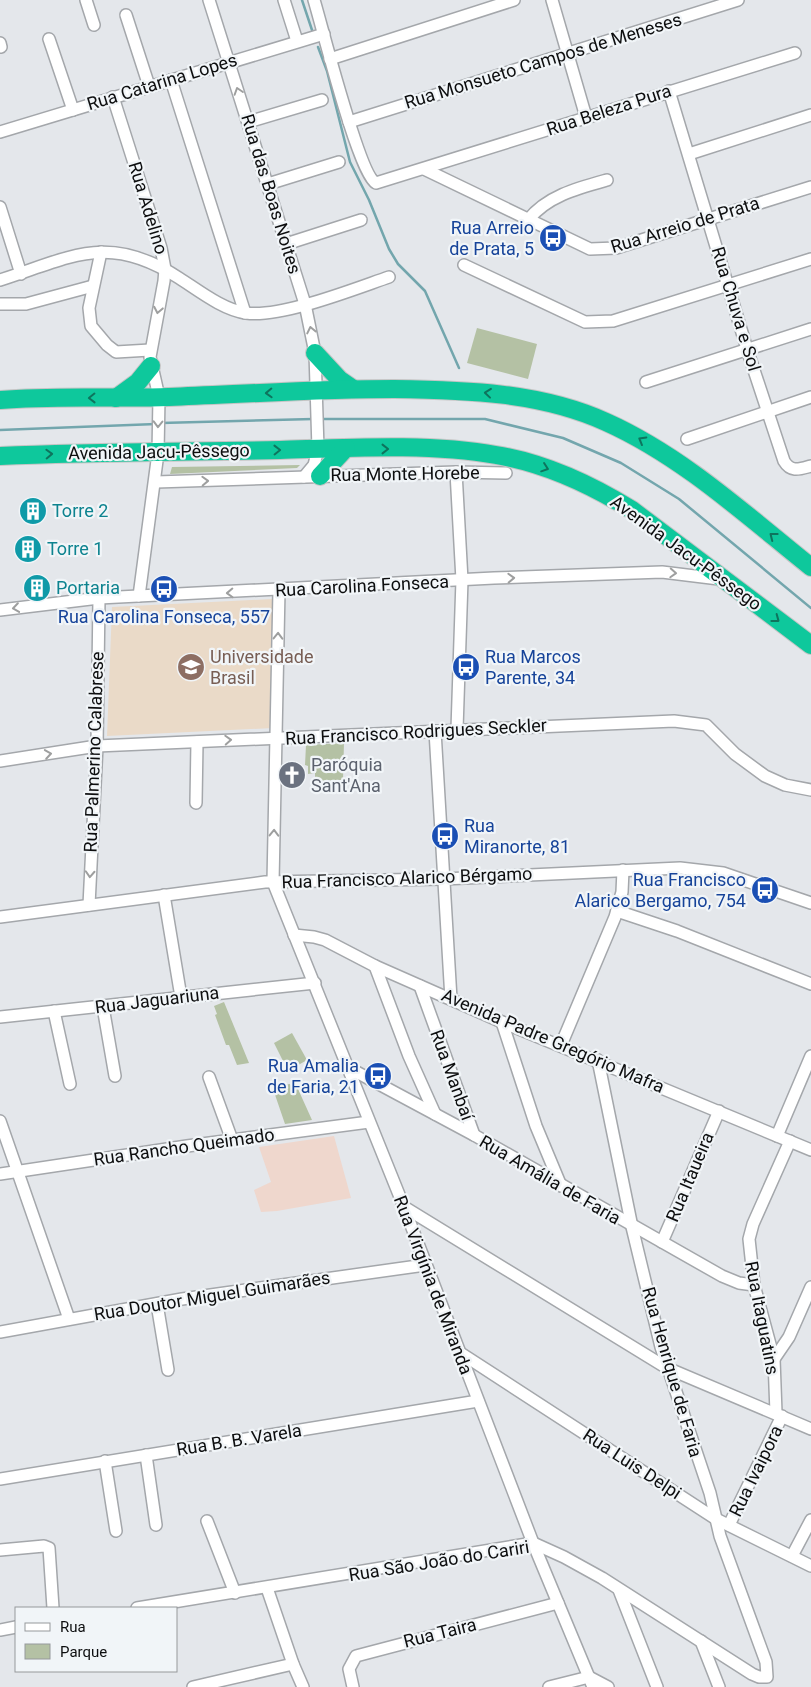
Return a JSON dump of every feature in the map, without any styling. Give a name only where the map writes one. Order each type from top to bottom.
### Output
[{"type":"highway","points":[[315,353],[340,380],[353,389]]},
{"type":"highway","points":[[116,398],[138,382],[150,358]]},
{"type":"highway","points":[[0,400],[116,398],[159,401],[318,396],[353,389],[433,390],[512,396],[552,404],[605,421],[652,446],[698,478],[811,566]]},
{"type":"highway","name":"Avenida Jacu-Pêssego","points":[[0,456],[158,448],[318,445],[346,448],[457,450],[523,462],[563,475],[606,494],[632,510],[811,645]]},
{"type":"highway","points":[[312,476],[346,448]]},
{"type":"street","points":[[86,0],[94,25]]},
{"type":"street","name":"Rua das Boas Noites","points":[[209,0],[305,304],[315,353],[318,396]]},
{"type":"street","points":[[284,0],[297,41]]},
{"type":"street","points":[[314,0],[349,122]]},
{"type":"street","points":[[330,59],[514,0]]},
{"type":"street","points":[[552,0],[586,117]]},
{"type":"street","name":"Rua Monsueto Campos de Meneses","points":[[349,122],[738,0]]},
{"type":"street","points":[[126,15],[149,86]]},
{"type":"street","name":"Rua Catarina Lopes","points":[[0,132],[324,34]]},
{"type":"street","points":[[49,39],[73,110]]},
{"type":"street","name":"Rua Beleza Pura","points":[[349,122],[372,182],[379,183],[795,53]]},
{"type":"street","points":[[171,80],[245,313]]},
{"type":"street","name":"Rua Chuva e Sol","points":[[669,91],[747,349],[784,461],[790,468],[797,469],[811,466]]},
{"type":"street","name":"Rua Adelino","points":[[114,97],[161,248],[165,269],[150,358]]},
{"type":"street","points":[[248,122],[322,100]]},
{"type":"street","points":[[689,154],[811,115]]},
{"type":"street","points":[[268,184],[339,162]]},
{"type":"street","name":"Rua Arreio de Prata","points":[[424,169],[590,249],[599,250],[616,248],[811,187]]},
{"type":"street","points":[[528,220],[543,204],[554,198],[607,180]]},
{"type":"street","points":[[0,208],[21,274]]},
{"type":"street","points":[[286,244],[361,220]]},
{"type":"street","points":[[101,252],[88,316],[99,336],[116,352],[150,358],[159,401],[156,482],[139,596]]},
{"type":"street","points":[[0,280],[75,256],[101,252],[133,254],[165,269],[225,305],[245,313],[266,312],[305,304],[389,277]]},
{"type":"street","points":[[464,265],[585,322],[593,323],[612,320],[811,260]]},
{"type":"street","points":[[0,304],[26,304],[93,286]]},
{"type":"street","points":[[646,382],[811,329]]},
{"type":"street","points":[[318,396],[318,445]]},
{"type":"street","points":[[687,439],[811,398]]},
{"type":"street","name":"Rua Monte Horebe","points":[[312,476],[318,445]]},
{"type":"street","points":[[456,472],[462,580],[457,729]]},
{"type":"street","name":"Rua Monte Horebe","points":[[156,482],[456,472],[506,473]]},
{"type":"street","name":"Rua Carolina Fonseca","points":[[0,610],[99,598],[462,580],[662,572],[703,575],[723,579]]},
{"type":"street","points":[[273,882],[279,590]]},
{"type":"street","name":"Rua Palmerino Calabrese","points":[[88,905],[97,746],[99,598]]},
{"type":"street","name":"Rua Francisco Rodrigues Seckler","points":[[0,761],[97,746],[674,721],[706,725],[735,754],[765,776],[785,785],[811,790]]},
{"type":"street","points":[[436,731],[451,999]]},
{"type":"street","points":[[196,803],[197,742]]},
{"type":"street","name":"Rua Francisco Alarico Bérgamo","points":[[0,917],[164,894],[273,882],[443,879],[680,868],[723,873],[811,903]]},
{"type":"street","points":[[561,1045],[617,911],[622,892],[623,870]]},
{"type":"street","name":"Rua Virgínia de Miranda","points":[[273,882],[404,1207],[533,1544],[591,1682]]},
{"type":"street","points":[[164,894],[181,997]]},
{"type":"street","points":[[617,911],[677,931],[811,984]]},
{"type":"street","name":"Avenida Padre Gregório Mafra","points":[[294,935],[325,940],[375,966],[502,1022],[598,1060],[811,1150]]},
{"type":"street","points":[[375,966],[409,1056],[435,1114]]},
{"type":"street","name":"Rua Jaguariuna","points":[[0,1017],[315,984]]},
{"type":"street","name":"Rua Manbaí","points":[[420,986],[474,1136]]},
{"type":"street","points":[[103,1007],[115,1076]]},
{"type":"street","points":[[54,1011],[70,1084]]},
{"type":"street","points":[[502,1022],[536,1126],[560,1186]]},
{"type":"street","points":[[777,1136],[811,1056]]},
{"type":"street","name":"Rua Henrique de Faria","points":[[598,1060],[632,1226],[667,1368],[710,1493],[716,1519],[766,1662],[767,1677]]},
{"type":"street","name":"Rua Amália de Faria","points":[[349,1068],[435,1114],[731,1281],[754,1285]]},
{"type":"street","points":[[209,1077],[232,1140]]},
{"type":"street","name":"Rua Itaueira","points":[[662,1242],[719,1111]]},
{"type":"street","points":[[0,1121],[69,1320]]},
{"type":"street","name":"Rua Rancho Queimado","points":[[0,1174],[17,1170],[369,1122]]},
{"type":"street","name":"Rua Itaguatins","points":[[779,1415],[774,1359],[754,1285],[749,1252],[749,1235],[790,1141]]},
{"type":"street","points":[[404,1207],[667,1368],[811,1429]]},
{"type":"street","name":"Rua Doutor Miguel Guimarães","points":[[0,1332],[263,1286],[425,1265]]},
{"type":"street","points":[[774,1359],[789,1337],[811,1287]]},
{"type":"street","points":[[157,1304],[168,1370]]},
{"type":"street","name":"Rua Luis Delpi","points":[[459,1352],[716,1519],[811,1566]]},
{"type":"street","name":"Rua B. B. Varela","points":[[0,1479],[478,1401]]},
{"type":"street","name":"Rua Ivaipora","points":[[729,1525],[779,1415]]},
{"type":"street","points":[[146,1455],[156,1525]]},
{"type":"street","points":[[105,1462],[116,1532]]},
{"type":"street","points":[[792,1556],[811,1520]]},
{"type":"street","points":[[207,1521],[235,1593]]},
{"type":"street","name":"Rua São João do Cariri","points":[[144,1607],[533,1544],[564,1557],[752,1674],[762,1678],[767,1677]]},
{"type":"street","points":[[0,1550],[44,1546],[49,1548],[53,1607]]},
{"type":"street","points":[[267,1588],[293,1664],[304,1687]]},
{"type":"street","points":[[619,1590],[657,1687]]},
{"type":"street","name":"Rua Taira","points":[[353,1687],[348,1669],[356,1656],[558,1602]]},
{"type":"street","points":[[0,1630],[15,1627]]},
{"type":"street","points":[[701,1641],[719,1687]]},
{"type":"street","points":[[193,1687],[293,1664]]},
{"type":"street","points":[[549,1687],[591,1682],[608,1687]]},
{"type":"shaded area","name":"Universidade Brasil","points":[[272,599],[273,728],[107,736],[112,607]]},
{"type":"shaded area","points":[[334,1136],[351,1198],[261,1212],[254,1190],[271,1182],[259,1147]]},
{"type":"green space","points":[[477,328],[537,344],[528,379],[467,363]]},
{"type":"green space","points":[[300,465],[297,468],[170,474],[172,467]]},
{"type":"green space","points":[[344,743],[343,780],[315,781],[315,773],[308,774],[308,766],[305,765],[306,745]]},
{"type":"green space","points":[[224,1002],[249,1063],[237,1065],[229,1045],[226,1045],[215,1015],[217,1014],[214,1006]]},
{"type":"green space","points":[[292,1033],[307,1060],[288,1071],[274,1043]]},
{"type":"green space","points":[[290,1084],[293,1090],[298,1089],[312,1120],[285,1124],[272,1086]]},
{"type":"waterway","points":[[302,0],[312,30]]},
{"type":"waterway","points":[[318,47],[327,71],[350,162],[369,200],[389,249],[398,264],[425,291],[459,368]]},
{"type":"waterway","points":[[161,423],[313,419]]},
{"type":"waterway","points":[[321,419],[485,419],[563,438],[621,463],[679,499],[811,608]]},
{"type":"waterway","points":[[0,430],[156,424]]},
{"type":"place","name":"Rua Arreio de Prata, 5","points":[[553,238]]},
{"type":"place","name":"Torre 2","points":[[33,511]]},
{"type":"place","name":"Torre 1","points":[[28,549]]},
{"type":"place","name":"Portaria","points":[[37,588]]},
{"type":"place","name":"Rua Carolina Fonseca, 557","points":[[164,589]]},
{"type":"place","name":"Universidade Brasil","points":[[191,667]]},
{"type":"place","name":"Rua Marcos Parente, 34","points":[[466,667]]},
{"type":"place","name":"Paróquia Sant'Ana","points":[[292,775]]},
{"type":"place","name":"Rua Miranorte, 81","points":[[445,836]]},
{"type":"place","name":"Rua Francisco Alarico Bergamo, 754","points":[[765,890]]},
{"type":"place","name":"Rua Amalia de Faria, 21","points":[[378,1076]]}]
